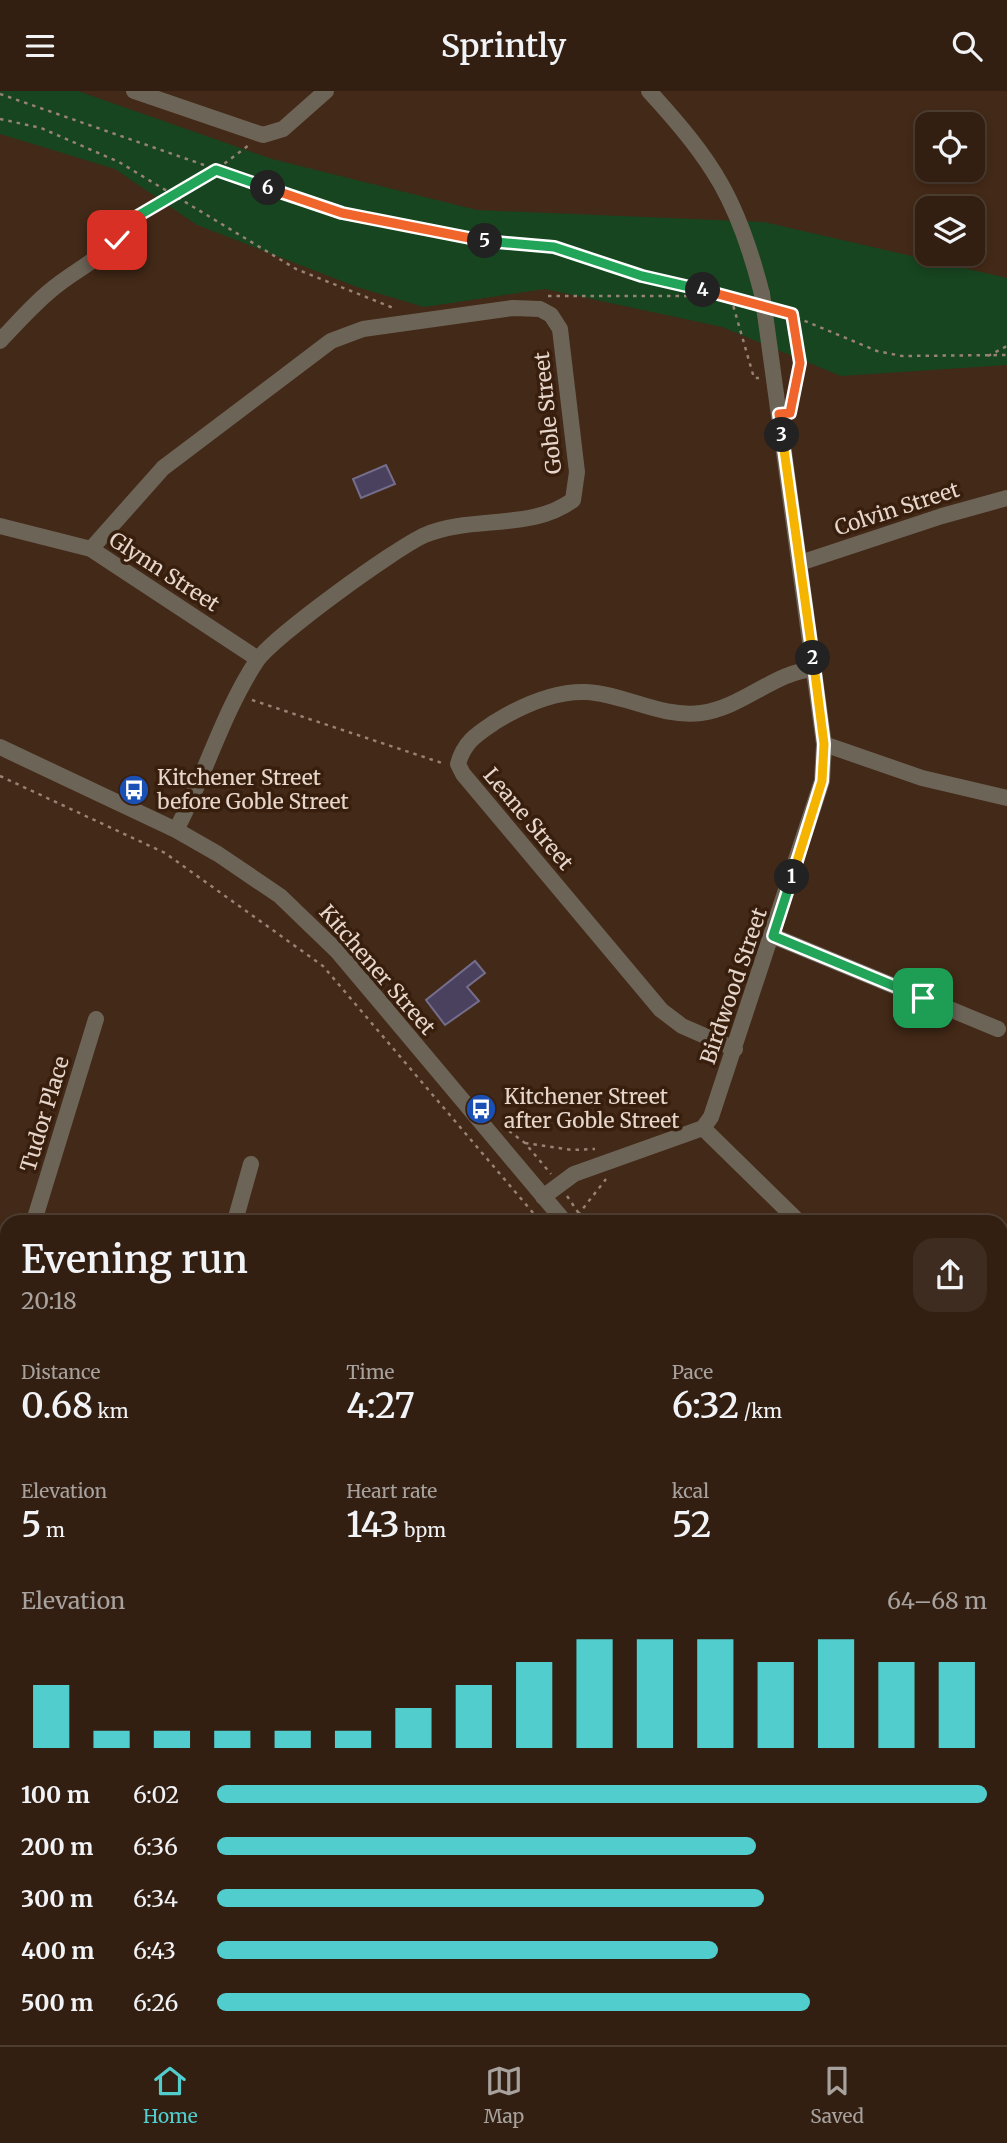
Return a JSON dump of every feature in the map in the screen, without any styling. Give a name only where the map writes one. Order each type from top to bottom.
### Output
[{"type":"street","points":[[134,91],[263,135],[283,129],[326,91]]},
{"type":"street","name":"Birdwood Street","points":[[649,91],[691,137],[718,174],[738,215],[766,321],[824,744],[822,781],[811,820],[711,1117],[703,1128]]},
{"type":"street","points":[[0,341],[59,283],[102,255],[117,240],[124,224]]},
{"type":"street","name":"Goble Street","points":[[91,549],[163,468],[331,341],[363,329],[513,308],[534,307],[551,315],[560,329],[577,472],[573,500],[559,510],[540,516],[452,526],[424,535],[391,554],[258,659],[176,830]]},
{"type":"street","name":"Colvin Street","points":[[800,563],[942,516],[1007,498]]},
{"type":"street","name":"Glynn Street","points":[[0,526],[91,549],[258,659]]},
{"type":"street","name":"Leane Street","points":[[734,1049],[682,1026],[661,1010],[458,764],[461,752],[479,732],[507,715],[561,694],[588,692],[672,713],[702,713],[732,705],[801,670],[814,669]]},
{"type":"street","points":[[824,744],[922,778],[1007,798]]},
{"type":"street","name":"Kitchener Street","points":[[0,747],[176,830],[258,879],[300,913],[338,952],[559,1215]]},
{"type":"street","points":[[773,936],[998,1029]]},
{"type":"street","name":"Tudor Place","points":[[36,1215],[96,1019]]},
{"type":"street","points":[[543,1197],[574,1174],[703,1128],[792,1215]]},
{"type":"street","points":[[237,1215],[251,1164]]},
{"type":"path","points":[[0,94],[342,213],[499,243],[554,247],[642,276],[730,296]]},
{"type":"path","points":[[0,119],[41,128],[120,162],[296,269],[407,313]]},
{"type":"path","points":[[124,224],[216,170],[263,135]]},
{"type":"path","points":[[545,296],[730,296],[759,299]]},
{"type":"path","points":[[730,296],[754,378],[764,379]]},
{"type":"path","points":[[780,311],[877,351],[902,356],[1007,355]]},
{"type":"path","points":[[779,414],[790,413],[797,390],[800,363],[792,314]]},
{"type":"path","points":[[986,357],[1007,346]]},
{"type":"path","points":[[239,695],[460,769]]},
{"type":"path","points":[[0,776],[165,853],[323,966],[535,1215]]},
{"type":"path","points":[[525,1143],[572,1150],[599,1149]]},
{"type":"path","points":[[579,1214],[597,1189],[615,1172],[614,1160]]},
{"type":"green space","points":[[0,91],[78,91],[272,159],[477,210],[764,222],[915,257],[915,266],[955,266],[1007,278],[1007,365],[841,376],[722,327],[545,289],[424,307],[357,287],[197,225],[115,169],[0,134]]},
{"type":"building","points":[[386,465],[395,484],[361,498],[353,479]]},
{"type":"building","points":[[475,961],[485,973],[467,987],[479,1001],[445,1025],[426,1000]]},
{"type":"place","name":"Kitchener Street before Goble Street","points":[[134,790]]},
{"type":"place","name":"Kitchener Street after Goble Street","points":[[481,1109]]},
{"type":"route","points":[[117,240],[124,224],[216,170],[342,213],[375,218],[402,227],[499,243],[554,247],[642,276],[730,296],[792,314],[800,363],[797,390],[790,413],[779,414],[824,744],[822,781],[773,936],[923,998]]}]
